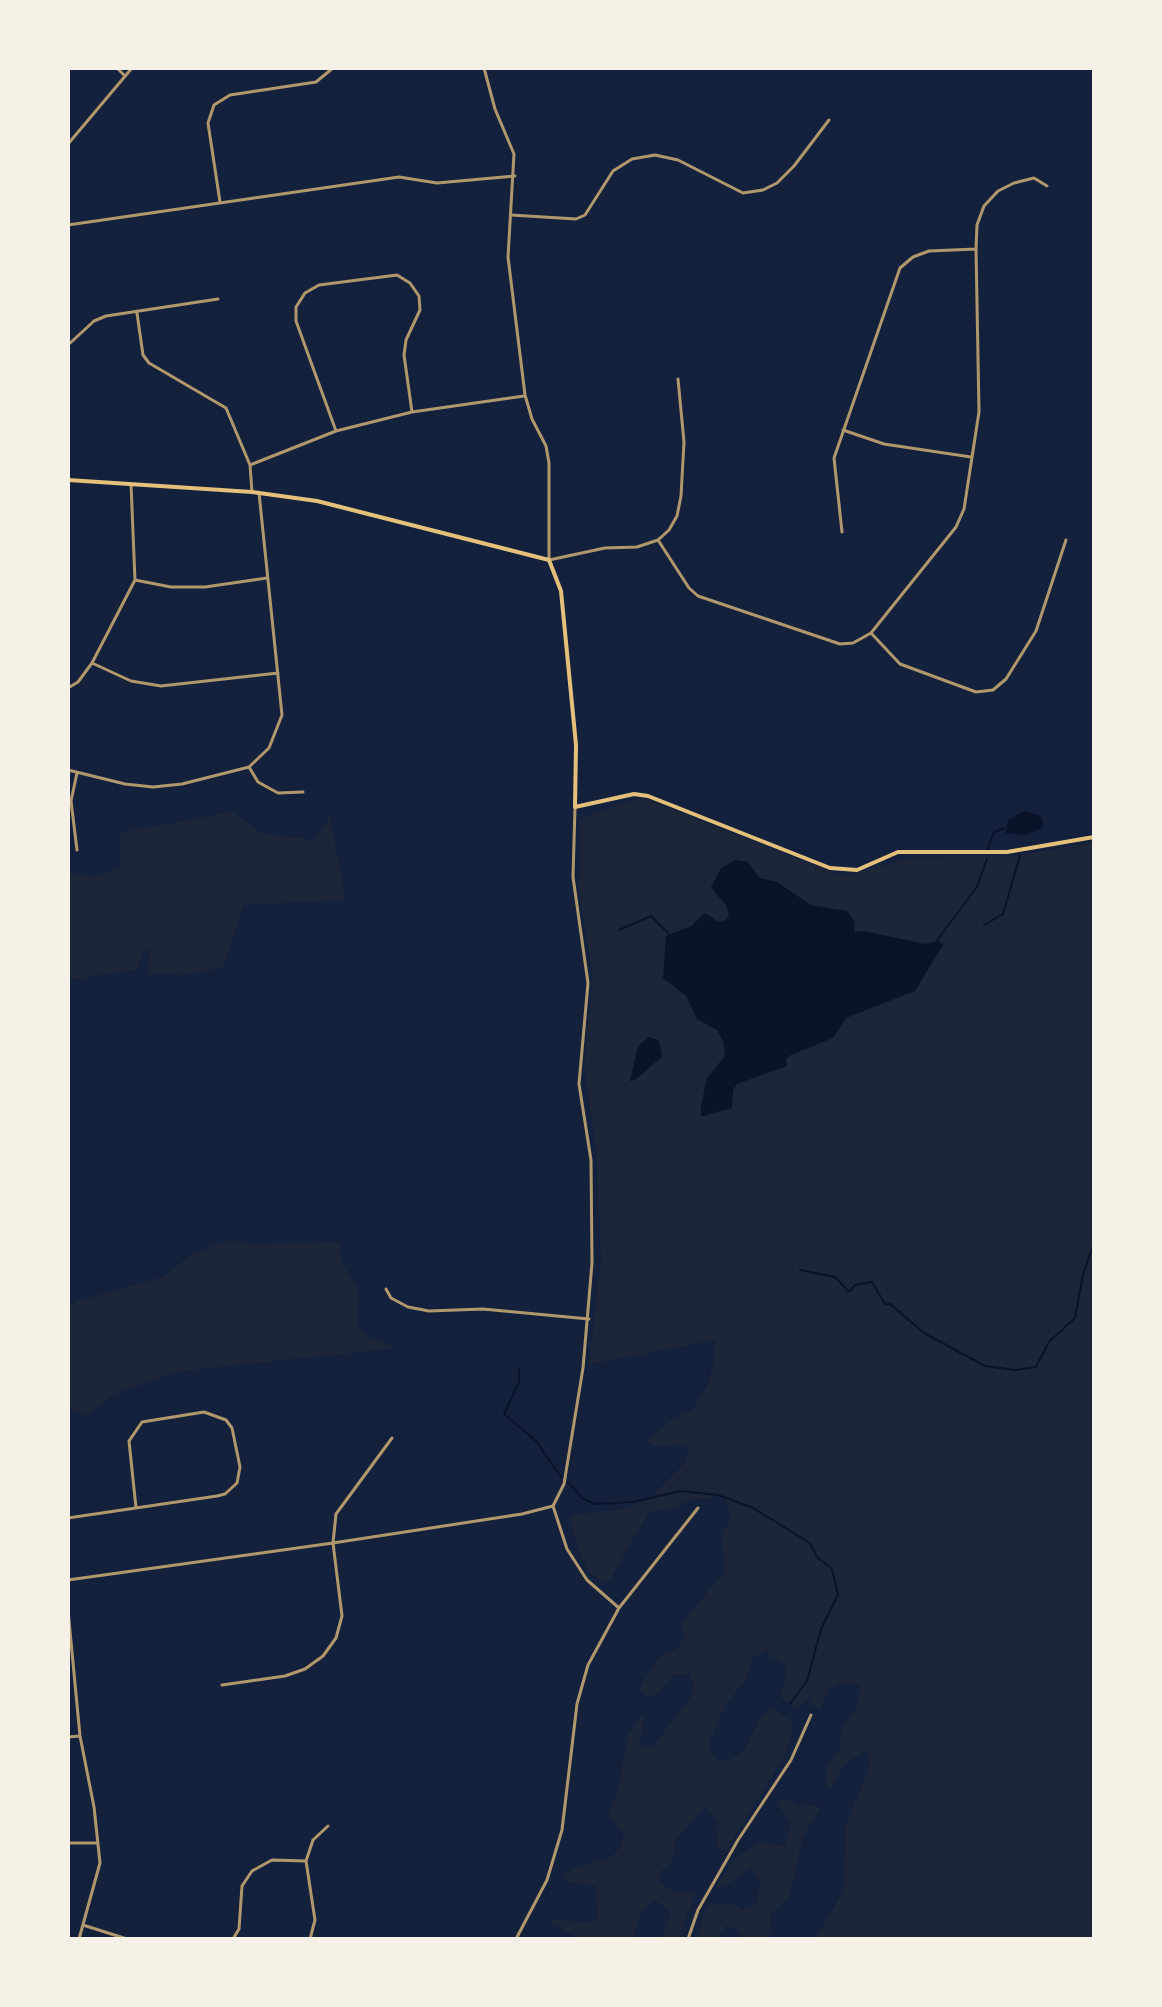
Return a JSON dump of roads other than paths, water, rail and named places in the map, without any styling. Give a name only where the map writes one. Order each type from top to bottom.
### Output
[{"type":"main road","points":[[68,480],[259,493],[377,514],[549,560],[561,591],[576,745],[575,807],[634,794],[648,796],[830,868],[857,870],[898,852],[1007,852],[1094,837]]},
{"type":"street","points":[[117,68],[125,76]]},
{"type":"street","points":[[68,144],[132,68]]},
{"type":"street","points":[[220,202],[208,123],[214,105],[230,95],[316,82],[333,68]]},
{"type":"street","points":[[484,68],[495,109],[514,154],[508,257],[525,395],[532,419],[546,446],[549,463],[549,560],[605,548],[637,547],[658,540],[677,516],[684,442],[678,379]]},
{"type":"street","points":[[511,215],[576,219],[585,215],[613,171],[632,159],[655,155],[678,160],[743,193],[763,190],[777,183],[794,166],[829,120]]},
{"type":"street","points":[[68,225],[399,177],[437,183],[515,176]]},
{"type":"street","points":[[658,540],[689,588],[698,596],[840,644],[853,643],[871,633],[956,527],[964,509],[979,412],[976,249],[977,225],[984,206],[998,191],[1034,178],[1047,186]]},
{"type":"street","points":[[842,532],[833,476],[843,430],[900,268],[913,257],[929,251],[976,249]]},
{"type":"street","points":[[336,431],[296,321],[296,307],[305,293],[319,285],[397,275],[410,283],[419,296],[420,310],[406,340],[404,355],[412,412]]},
{"type":"street","points":[[68,345],[94,321],[218,299]]},
{"type":"street","points":[[137,313],[143,355],[149,363],[226,408],[250,465],[252,492]]},
{"type":"street","points":[[250,465],[336,431],[412,412],[525,395]]},
{"type":"street","points":[[843,430],[884,444],[971,457]]},
{"type":"street","points":[[68,688],[78,682],[92,663],[135,580],[131,484]]},
{"type":"street","points":[[68,770],[153,787],[182,784],[249,767],[278,733],[282,715],[259,493]]},
{"type":"street","points":[[871,633],[900,664],[976,692],[993,690],[1006,679],[1036,631],[1066,540]]},
{"type":"street","points":[[135,580],[171,587],[205,587],[267,578]]},
{"type":"street","points":[[92,663],[131,681],[161,686],[278,673]]},
{"type":"street","points":[[249,767],[258,782],[278,793],[303,792]]},
{"type":"street","points":[[77,773],[71,801],[77,850]]},
{"type":"street","points":[[575,807],[573,877],[588,983],[579,1084],[591,1160],[589,1319],[564,1484],[553,1506],[567,1549],[587,1580],[619,1608]]},
{"type":"street","points":[[386,1289],[391,1298],[408,1307],[429,1311],[483,1309],[589,1319]]},
{"type":"street","points":[[68,1518],[136,1508],[217,1496],[231,1489],[240,1467],[232,1428],[226,1420],[204,1412],[142,1422],[129,1441],[136,1508]]},
{"type":"street","points":[[222,1685],[285,1676],[305,1669],[323,1656],[336,1638],[342,1616],[333,1543],[336,1514],[392,1438]]},
{"type":"street","points":[[68,1580],[333,1543],[522,1514],[553,1506]]},
{"type":"street","points":[[516,1939],[547,1880],[562,1830],[577,1704],[588,1665],[619,1608],[698,1508]]},
{"type":"street","points":[[68,1610],[80,1736],[100,1863],[79,1939]]},
{"type":"street","points":[[688,1939],[698,1910],[738,1840],[791,1760],[811,1715]]},
{"type":"street","points":[[68,1737],[80,1736]]},
{"type":"street","points":[[310,1939],[315,1920],[306,1861],[313,1840],[328,1826]]},
{"type":"street","points":[[68,1843],[98,1843]]},
{"type":"street","points":[[233,1939],[239,1929],[242,1886],[252,1871],[272,1860],[306,1861]]},
{"type":"street","points":[[83,1925],[127,1939]]},
{"type":"street","points":[[204,1939],[215,1939]]},
{"type":"waterway","points":[[988,849],[993,833],[1004,828]]},
{"type":"waterway","points":[[984,925],[1003,914],[1020,855]]},
{"type":"waterway","points":[[935,943],[977,887],[987,859]]},
{"type":"waterway","points":[[619,930],[651,916],[669,934]]},
{"type":"waterway","points":[[800,1270],[835,1277],[849,1292],[855,1285],[872,1282],[885,1304],[890,1304],[924,1333],[985,1366],[1015,1370],[1036,1367],[1049,1342],[1075,1318],[1083,1274],[1094,1243]]},
{"type":"waterway","points":[[519,1369],[519,1382],[504,1414],[536,1441],[561,1477]]},
{"type":"waterway","points":[[568,1482],[582,1498],[595,1504],[633,1502],[680,1491],[718,1495],[753,1508],[810,1543],[817,1557],[832,1569],[838,1595],[821,1629],[807,1681],[790,1704]]}]
